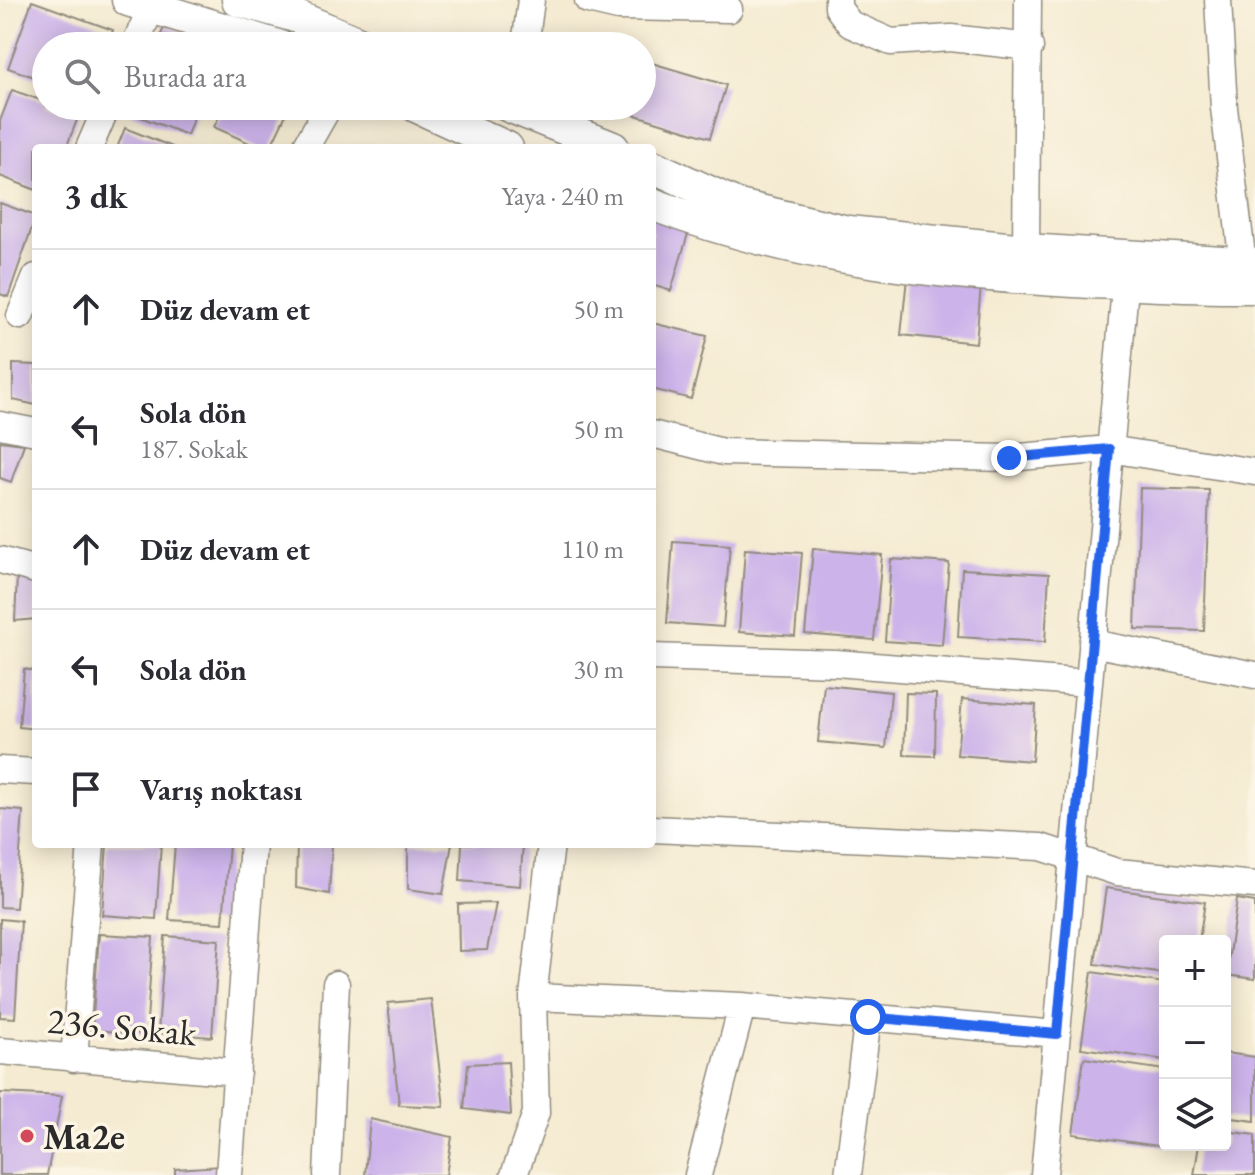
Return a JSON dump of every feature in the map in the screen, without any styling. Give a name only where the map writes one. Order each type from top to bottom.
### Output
[{"type":"main road","points":[[238,0],[296,8],[339,32]]},
{"type":"main road","points":[[145,2],[236,32]]},
{"type":"main road","points":[[446,120],[498,144]]},
{"type":"main road","points":[[545,120],[603,144]]},
{"type":"main road","points":[[656,168],[739,206],[848,232],[1026,250],[1126,270]]},
{"type":"main road","points":[[656,206],[719,230],[842,259],[1020,278],[1126,270],[1251,272]]},
{"type":"street","points":[[527,32],[531,0]]},
{"type":"street","points":[[588,0],[618,7],[729,9]]},
{"type":"street","points":[[838,0],[838,8],[850,24],[891,42],[951,38],[1030,47]]},
{"type":"street","points":[[1026,250],[1028,0]]},
{"type":"street","points":[[1218,0],[1224,108],[1251,272]]},
{"type":"street","points":[[138,32],[145,2]]},
{"type":"street","points":[[91,144],[101,120]]},
{"type":"street","points":[[307,144],[321,120]]},
{"type":"street","points":[[515,120],[516,144]]},
{"type":"street","points":[[1044,1175],[1126,270]]},
{"type":"street","points":[[19,316],[32,286]]},
{"type":"street","points":[[0,425],[32,431]]},
{"type":"street","points":[[656,435],[723,452],[1009,458],[1109,449],[1255,472]]},
{"type":"street","points":[[0,560],[32,569]]},
{"type":"street","points":[[1092,643],[1255,675]]},
{"type":"street","points":[[656,657],[836,663],[1088,683]]},
{"type":"street","points":[[0,770],[32,772]]},
{"type":"street","points":[[656,829],[1041,847],[1117,872],[1255,885]]},
{"type":"street","points":[[74,1059],[91,848]]},
{"type":"street","points":[[229,1175],[253,848]]},
{"type":"street","points":[[514,1175],[536,1113],[533,997],[551,848]]},
{"type":"street","points":[[327,1175],[336,984]]},
{"type":"street","points":[[533,997],[742,1006],[1057,1034]]},
{"type":"street","points":[[698,1175],[742,1006]]},
{"type":"street","points":[[848,1175],[868,1017]]},
{"type":"street","name":"236. Sokak","points":[[0,1051],[237,1072]]},
{"type":"building","points":[[32,1],[113,30],[32,32],[32,76],[8,68]]},
{"type":"building","points":[[165,25],[183,32],[162,32]]},
{"type":"building","points":[[656,64],[726,85],[710,138],[652,120],[656,120]]},
{"type":"building","points":[[12,90],[32,97],[32,120],[77,120],[68,144],[32,144],[32,188],[0,176],[0,121]]},
{"type":"building","points":[[148,120],[193,120],[187,135]]},
{"type":"building","points":[[217,120],[283,120],[272,144],[251,144],[214,127]]},
{"type":"building","points":[[125,128],[165,144],[119,144]]},
{"type":"building","points":[[0,203],[32,215],[32,228],[8,297],[0,294]]},
{"type":"building","points":[[656,217],[690,227],[671,291],[656,286]]},
{"type":"building","points":[[907,278],[981,285],[976,343],[901,335]]},
{"type":"building","points":[[656,324],[707,336],[691,399],[656,390]]},
{"type":"building","points":[[13,364],[32,365],[32,404],[13,400]]},
{"type":"building","points":[[0,441],[24,444],[11,482],[0,478]]},
{"type":"building","points":[[1140,488],[1209,490],[1204,631],[1135,629]]},
{"type":"building","points":[[673,541],[730,545],[723,627],[667,623]]},
{"type":"building","points":[[745,549],[802,553],[795,636],[739,632]]},
{"type":"building","points":[[813,549],[882,555],[874,640],[805,634]]},
{"type":"building","points":[[891,559],[949,563],[942,645],[885,641]]},
{"type":"building","points":[[962,569],[1049,574],[1045,642],[958,637]]},
{"type":"building","points":[[17,575],[32,579],[32,619],[15,621]]},
{"type":"building","points":[[24,669],[32,670],[32,729],[19,727]]},
{"type":"building","points":[[824,685],[891,692],[886,748],[818,742]]},
{"type":"building","points":[[906,693],[936,694],[935,756],[904,755]]},
{"type":"building","points":[[962,699],[1036,705],[1032,761],[957,755]]},
{"type":"building","points":[[0,809],[23,811],[16,908],[0,907]]},
{"type":"building","points":[[107,848],[161,848],[156,919],[102,915]]},
{"type":"building","points":[[175,848],[229,848],[223,923],[169,920]]},
{"type":"building","points":[[297,848],[332,848],[329,894],[296,888]]},
{"type":"building","points":[[408,848],[451,848],[443,894],[408,889]]},
{"type":"building","points":[[462,848],[523,848],[520,886],[460,881]]},
{"type":"building","points":[[1106,888],[1205,902],[1200,935],[1159,935],[1159,973],[1095,964]]},
{"type":"building","points":[[1237,899],[1255,902],[1255,979],[1231,976],[1231,940]]},
{"type":"building","points":[[496,903],[487,950],[459,951],[458,904]]},
{"type":"building","points":[[0,919],[21,921],[15,1018],[0,1017]]},
{"type":"building","points":[[99,934],[153,937],[146,1034],[92,1030]]},
{"type":"building","points":[[165,936],[219,940],[212,1037],[158,1033]]},
{"type":"building","points":[[1092,972],[1159,982],[1159,1059],[1081,1048]]},
{"type":"building","points":[[431,999],[444,1107],[399,1105],[388,1003]]},
{"type":"building","points":[[1231,1054],[1255,1057],[1255,1121],[1231,1118]]},
{"type":"building","points":[[1084,1058],[1159,1069],[1159,1146],[1073,1134]]},
{"type":"building","points":[[508,1062],[511,1115],[464,1109],[468,1064]]},
{"type":"building","name":"Ma2e","points":[[0,1093],[62,1096],[47,1175],[0,1175]]},
{"type":"building","points":[[370,1119],[452,1137],[446,1175],[365,1175]]},
{"type":"building","points":[[1231,1132],[1255,1135],[1255,1175],[1194,1175],[1198,1151],[1231,1151]]},
{"type":"building","points":[[221,1166],[221,1175],[175,1175],[175,1169]]},
{"type":"place","name":"Ma2e","points":[[27,1136]]},
{"type":"route","points":[[868,1017],[1057,1034],[1109,449],[1009,458]]}]
